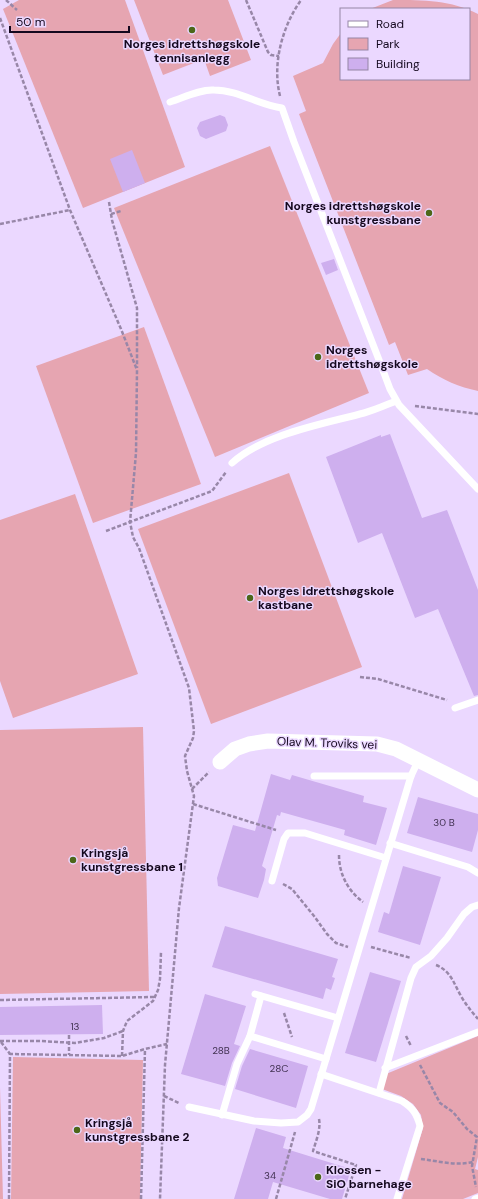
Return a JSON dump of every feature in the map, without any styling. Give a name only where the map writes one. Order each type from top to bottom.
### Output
[{"type":"street","name":"Olav M. Troviks vei","points":[[220,762],[236,749],[249,744],[268,741],[377,744],[396,749],[478,790]]},
{"type":"lane","points":[[170,102],[214,90],[231,92],[272,107],[282,108],[381,365],[398,403],[478,489]]},
{"type":"lane","points":[[232,463],[243,454],[299,430],[398,403]]},
{"type":"lane","points":[[454,708],[478,700]]},
{"type":"lane","points":[[189,1107],[254,1121],[281,1123],[298,1122],[308,1115],[372,908],[390,843],[411,776],[418,761]]},
{"type":"lane","points":[[314,776],[411,776]]},
{"type":"lane","points":[[272,881],[284,839],[288,833],[305,833],[386,858]]},
{"type":"lane","points":[[390,843],[468,867],[478,873]]},
{"type":"lane","points":[[378,1092],[411,978],[416,968],[431,956],[448,938],[464,914],[478,905]]},
{"type":"lane","points":[[222,1115],[237,1064],[250,1036],[258,995],[338,1018]]},
{"type":"lane","points":[[385,1068],[478,1032]]},
{"type":"lane","points":[[250,1036],[326,1059]]},
{"type":"lane","points":[[321,1074],[378,1092],[402,1101],[412,1107],[418,1117],[420,1126],[397,1199]]},
{"type":"lane","points":[[475,1199],[477,1194]]},
{"type":"path","points":[[6,0],[18,10]]},
{"type":"path","points":[[246,0],[268,52],[279,56]]},
{"type":"path","points":[[277,86],[279,56],[284,35],[294,11],[301,0]]},
{"type":"path","points":[[0,18],[70,210],[137,370]]},
{"type":"path","points":[[109,202],[137,308],[136,453],[130,522],[133,537],[142,555],[189,688],[194,731],[193,738],[185,756],[187,771],[194,796],[179,908],[165,1065],[160,1199]]},
{"type":"path","points":[[0,224],[70,210]]},
{"type":"path","points":[[111,214],[121,211]]},
{"type":"path","points":[[398,403],[478,414]]},
{"type":"path","points":[[106,531],[212,491],[232,463]]},
{"type":"path","points":[[360,677],[378,679],[462,706]]},
{"type":"path","points":[[192,788],[220,762]]},
{"type":"path","points":[[193,804],[288,833]]},
{"type":"path","points":[[339,843],[339,860],[344,880],[354,896],[372,908]]},
{"type":"path","points":[[272,881],[292,889],[314,916],[326,934],[336,943],[358,951]]},
{"type":"path","points":[[122,1056],[123,1031],[127,1021],[153,1001],[158,990],[161,952]]},
{"type":"path","points":[[0,1000],[154,998]]},
{"type":"path","points":[[280,1001],[296,1050]]},
{"type":"path","points":[[399,1021],[415,1057],[440,1103],[453,1112],[477,1137],[473,1162],[473,1177],[477,1194]]},
{"type":"path","points":[[0,1041],[69,1043],[104,1038],[123,1031]]},
{"type":"path","points":[[69,1035],[69,1055]]},
{"type":"path","points":[[0,1041],[10,1054],[9,1199]]},
{"type":"path","points":[[10,1054],[122,1056],[168,1044]]},
{"type":"path","points":[[141,1199],[145,1049]]},
{"type":"path","points":[[164,1096],[189,1107]]},
{"type":"path","points":[[313,1101],[320,1122],[318,1134],[312,1151],[356,1165],[345,1199]]},
{"type":"path","points":[[276,1199],[298,1122]]},
{"type":"path","points":[[410,1157],[454,1164],[473,1162]]},
{"type":"green space","points":[[19,0],[125,0],[185,167],[83,208],[3,9]]},
{"type":"green space","name":"Norges idrettshøgskole tennisanlegg","points":[[134,0],[228,0],[251,60],[210,76],[204,59],[163,75]]},
{"type":"green space","points":[[393,0],[416,0],[447,3],[464,8],[373,8]]},
{"type":"green space","points":[[470,10],[478,14],[478,391],[451,383],[427,369],[408,375],[395,342],[389,345],[299,114],[306,111],[293,76],[323,63],[340,34],[340,80],[470,80]]},
{"type":"green space","points":[[270,146],[369,393],[215,457],[114,208]]},
{"type":"green space","points":[[144,327],[201,484],[93,523],[36,366]]},
{"type":"green space","name":"Norges idrettshøgskole kastbane","points":[[289,473],[362,667],[211,724],[138,529]]},
{"type":"green space","points":[[75,494],[138,674],[13,718],[0,681],[0,520]]},
{"type":"green space","name":"Kringsjå kunstgressbane 1","points":[[143,727],[149,991],[0,994],[0,730]]},
{"type":"green space","points":[[478,1036],[478,1157],[475,1169],[478,1170],[478,1193],[463,1199],[402,1199],[423,1128],[421,1115],[413,1104],[401,1096],[382,1089],[386,1074]]},
{"type":"green space","name":"Kringsjå kunstgressbane 2","points":[[13,1057],[143,1060],[140,1199],[11,1199]]},
{"type":"green space","points":[[0,1087],[3,1199],[0,1199]]},
{"type":"building","points":[[220,115],[225,117],[228,125],[226,131],[206,139],[200,136],[197,128],[200,122]]},
{"type":"building","points":[[132,150],[145,183],[123,192],[110,159]]},
{"type":"building","points":[[334,259],[338,270],[326,275],[321,263]]},
{"type":"building","points":[[390,434],[422,518],[447,510],[478,590],[478,695],[474,696],[438,609],[415,618],[382,533],[358,543],[326,457],[381,435],[381,437]]},
{"type":"building","points":[[271,774],[290,780],[292,775],[364,796],[363,802],[387,808],[376,845],[344,835],[345,830],[281,812],[280,816],[277,815],[262,866],[266,869],[258,898],[218,886],[217,878],[233,825],[255,831]]},
{"type":"building","points":[[418,797],[478,814],[478,830],[472,852],[407,833]]},
{"type":"building","points":[[403,866],[441,877],[420,945],[378,932],[384,912],[389,914]]},
{"type":"building","points":[[225,926],[338,959],[332,977],[335,978],[331,990],[326,988],[323,999],[212,967]]},
{"type":"building","points":[[370,972],[401,981],[376,1062],[345,1053]]},
{"type":"building","points":[[205,994],[246,1006],[234,1044],[240,1046],[232,1063],[225,1086],[181,1074]]},
{"type":"building","points":[[102,1005],[103,1034],[0,1035],[0,1007]]},
{"type":"building","points":[[250,1049],[308,1066],[296,1108],[235,1089],[242,1066]]},
{"type":"building","points":[[256,1128],[286,1137],[283,1148],[351,1169],[342,1199],[330,1199],[273,1182],[268,1199],[234,1199]]},
{"type":"place","name":"Norges idrettshøgskole tennisanlegg","points":[[192,30]]},
{"type":"place","name":"Norges idrettshøgskole kunstgressbane","points":[[429,213]]},
{"type":"place","name":"Norges idrettshøgskole","points":[[318,357]]},
{"type":"place","name":"Norges idrettshøgskole kastbane","points":[[250,598]]},
{"type":"place","name":"Kringsjå kunstgressbane 1","points":[[73,860]]},
{"type":"place","name":"Kringsjå kunstgressbane 2","points":[[77,1130]]},
{"type":"place","name":"Klossen - SiO barnehage","points":[[318,1177]]}]
